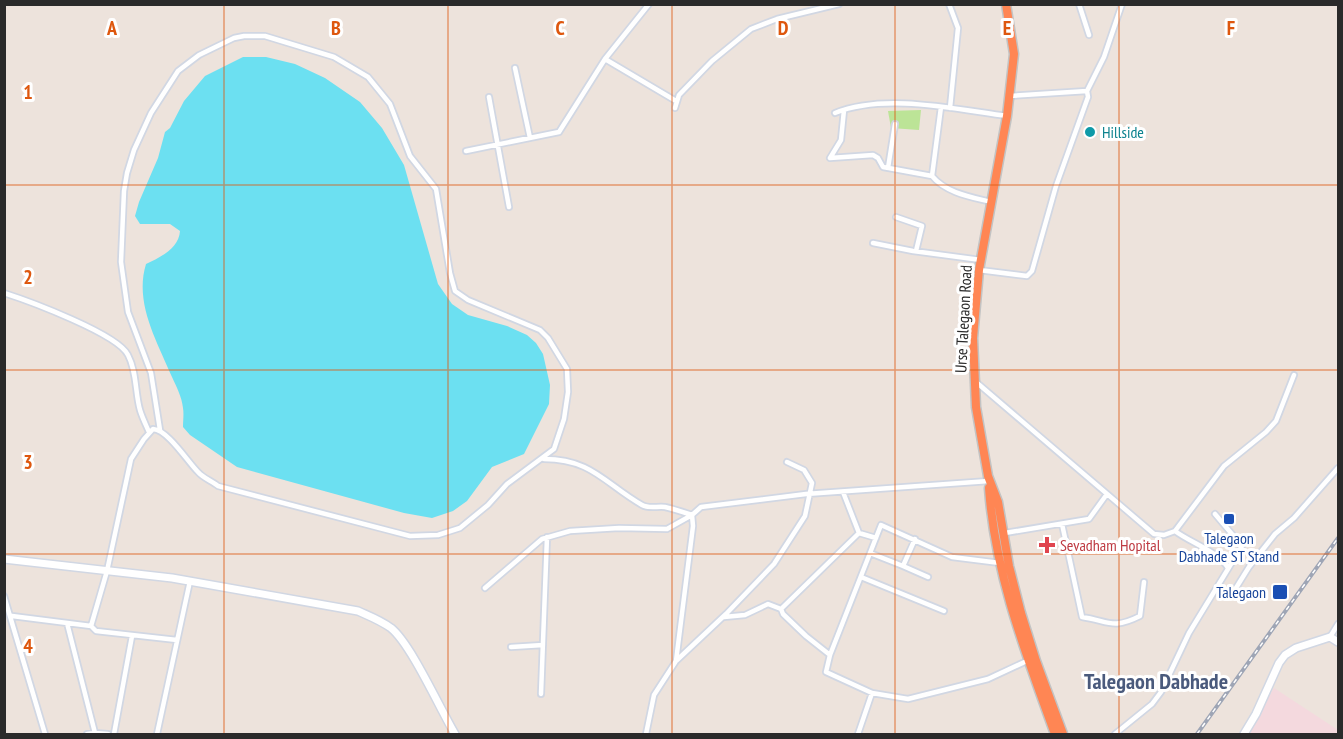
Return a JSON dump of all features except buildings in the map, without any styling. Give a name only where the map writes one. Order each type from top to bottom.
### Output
[{"type":"highway","name":"Urse Talegaon Road","points":[[1006,4],[1014,54],[1007,116],[980,265],[974,338],[976,407],[988,478],[998,502],[1031,659],[1063,735]]},
{"type":"highway","points":[[988,478],[1000,563],[1012,613],[1031,659],[1055,735]]},
{"type":"street","points":[[466,151],[559,132],[604,58],[649,4]]},
{"type":"street","points":[[675,108],[678,95],[712,61],[751,29],[777,19],[839,4]]},
{"type":"street","points":[[949,4],[958,28],[950,108]]},
{"type":"street","points":[[1079,4],[1089,35]]},
{"type":"street","points":[[873,243],[1028,276],[1032,271],[1056,186],[1088,97],[1087,91],[1104,57],[1122,4]]},
{"type":"street","points":[[91,626],[106,571],[130,459],[153,429],[160,430],[168,437],[201,475],[218,486],[410,536],[424,537],[447,533],[464,525],[488,505],[507,483],[554,450],[564,419],[567,369],[548,338],[535,326],[468,300],[455,291],[436,189],[410,156],[390,104],[368,77],[334,57],[265,36],[234,38],[200,55],[178,71],[151,113],[134,150],[127,174],[123,204],[123,278],[128,312],[151,373],[160,430]]},
{"type":"street","points":[[604,58],[676,101]]},
{"type":"street","points":[[514,68],[530,138]]},
{"type":"street","points":[[1009,96],[1087,91]]},
{"type":"street","points":[[489,98],[509,207]]},
{"type":"street","points":[[835,113],[870,105],[941,107],[1007,116]]},
{"type":"street","points":[[932,176],[941,107]]},
{"type":"street","points":[[844,110],[841,140],[830,158],[873,155],[878,158],[883,167],[932,176],[946,188],[991,202]]},
{"type":"street","points":[[888,168],[895,124]]},
{"type":"street","points":[[896,217],[922,226],[916,251]]},
{"type":"street","points":[[4,293],[93,329],[119,344],[128,355],[134,373],[140,409],[149,432]]},
{"type":"street","points":[[974,381],[1154,534],[1164,535],[1175,531],[1224,466],[1276,421],[1294,375]]},
{"type":"street","points":[[542,459],[563,459],[585,466],[645,507],[664,507],[692,515]]},
{"type":"street","points":[[646,735],[654,695],[676,661],[774,564],[805,516],[812,483],[804,470],[787,462]]},
{"type":"street","points":[[1217,587],[1231,596],[1249,567],[1275,534],[1294,518],[1338,468]]},
{"type":"street","points":[[485,588],[530,548],[547,537],[570,531],[619,528],[667,529],[692,515],[701,507],[810,494],[988,478]]},
{"type":"street","points":[[843,492],[859,533]]},
{"type":"street","points":[[1005,532],[1089,519],[1107,494]]},
{"type":"street","points":[[1115,735],[1152,704],[1161,692],[1190,633],[1242,546],[1215,514]]},
{"type":"street","points":[[676,661],[693,526],[692,515]]},
{"type":"street","points":[[1062,524],[1082,617],[1114,625],[1127,623],[1140,616],[1143,582]]},
{"type":"street","points":[[1000,563],[952,557],[880,525],[830,655],[826,672],[872,693],[908,699],[988,679],[1031,659]]},
{"type":"street","points":[[1175,531],[1192,544],[1218,556],[1228,568]]},
{"type":"street","points":[[859,533],[876,538]]},
{"type":"street","points":[[781,609],[859,533]]},
{"type":"street","points":[[541,694],[547,537]]},
{"type":"street","points":[[903,566],[915,539]]},
{"type":"street","points":[[870,553],[928,577]]},
{"type":"street","points":[[4,559],[190,581],[357,611],[376,618],[393,629],[407,648],[455,735]]},
{"type":"street","points":[[861,577],[944,611]]},
{"type":"street","points":[[157,735],[190,581]]},
{"type":"street","points":[[4,596],[12,616],[45,735]]},
{"type":"street","points":[[722,618],[745,615],[768,604],[781,609],[783,614],[806,636],[830,655]]},
{"type":"street","points":[[12,616],[91,626],[96,631],[177,640]]},
{"type":"street","points":[[67,623],[95,733]]},
{"type":"street","points":[[1244,735],[1285,655],[1296,648],[1330,637],[1338,624]]},
{"type":"street","points":[[114,735],[132,636]]},
{"type":"street","points":[[1330,637],[1338,642]]},
{"type":"street","points":[[511,647],[543,645]]},
{"type":"street","points":[[858,735],[872,693]]},
{"type":"street","points":[[87,735],[95,733],[108,735]]},
{"type":"shaded area","points":[[1274,688],[1338,730],[1338,734],[1246,734]]},
{"type":"green space","points":[[921,110],[919,130],[891,128],[888,111]]},
{"type":"water","points":[[243,57],[266,57],[295,64],[325,78],[360,102],[382,128],[404,165],[438,284],[452,304],[468,315],[507,326],[527,335],[543,354],[550,385],[549,404],[524,454],[492,467],[467,501],[453,511],[432,518],[404,513],[237,467],[190,435],[183,427],[181,400],[149,322],[143,293],[146,264],[173,247],[180,231],[170,224],[140,224],[135,216],[158,158],[165,132],[170,128],[184,101],[205,76]]},
{"type":"railway","points":[[1197,734],[1338,538]]},
{"type":"place","name":"Hillside","points":[[1090,132]]},
{"type":"place","name":"Talegaon Dabhade ST Stand","points":[[1229,519]]},
{"type":"place","name":"Sevadham Hopital","points":[[1047,545]]},
{"type":"place","name":"Talegaon","points":[[1280,592]]},
{"type":"district","name":"Talegaon Dabhade","points":[[1156,681]]}]
